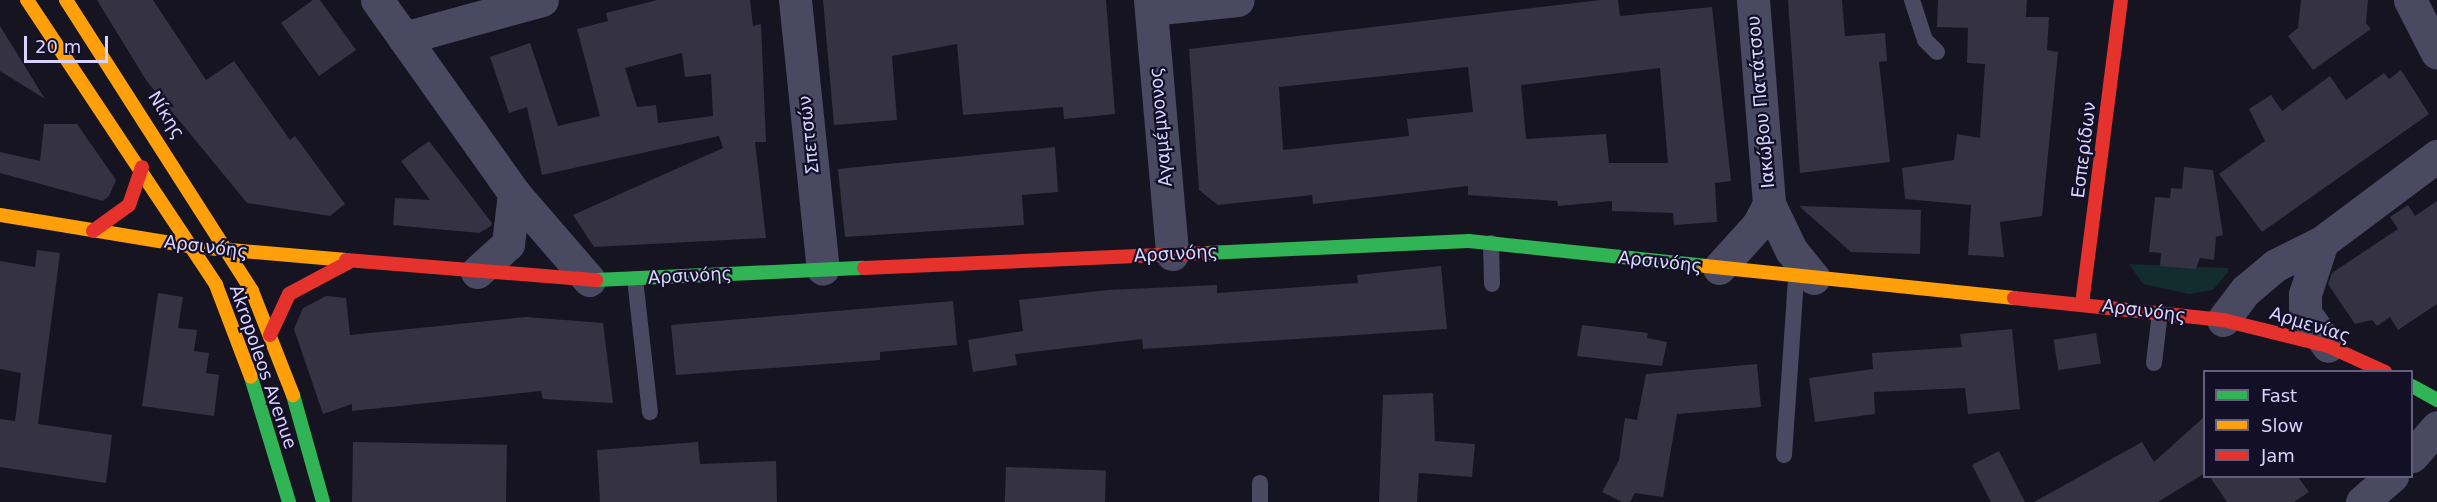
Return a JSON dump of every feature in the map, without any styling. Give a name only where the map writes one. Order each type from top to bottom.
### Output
[{"type":"main road","points":[[27,0],[195,247]]},
{"type":"main road","name":"Νίκης","points":[[66,0],[231,251]]},
{"type":"main road","name":"Εσπερίδων","points":[[2082,304],[2121,0]]},
{"type":"main road","points":[[93,231],[129,205],[142,167]]},
{"type":"main road","name":"Αρσινόης","points":[[0,214],[195,247],[477,273],[589,280],[1406,242],[1491,243],[1805,278],[2082,304],[2223,320]]},
{"type":"main road","name":"Akropoleos Avenue","points":[[195,247],[230,318],[289,502]]},
{"type":"main road","name":"Akropoleos Avenue","points":[[231,251],[270,335],[323,502]]},
{"type":"main road","points":[[270,335],[288,294],[317,274],[351,261]]},
{"type":"main road","name":"Αρμενίας","points":[[2223,320],[2328,346],[2381,370]]},
{"type":"main road","points":[[2413,387],[2437,400]]},
{"type":"street","points":[[377,0],[514,193],[589,280]]},
{"type":"street","points":[[404,38],[542,0]]},
{"type":"street","name":"Σπετσών","points":[[795,0],[823,269]]},
{"type":"street","points":[[1150,4],[1238,0]]},
{"type":"street","name":"Ιακώβου Πατάτσου","points":[[1753,0],[1769,204],[1805,278]]},
{"type":"street","points":[[2410,0],[2437,53]]},
{"type":"street","name":"Αγαμέμνονος","points":[[1150,4],[1172,254]]},
{"type":"street","points":[[2223,320],[2246,290],[2276,265],[2322,242],[2437,156]]},
{"type":"street","points":[[477,273],[508,244],[514,193]]},
{"type":"street","name":"Ιακώβου Πατάτσου","points":[[1719,268],[1758,225],[1769,204]]},
{"type":"street","points":[[2322,242],[2305,294],[2305,313],[2328,346]]},
{"type":"street","points":[[2413,455],[2437,427]]},
{"type":"street","points":[[2362,502],[2391,478]]},
{"type":"lane","points":[[1912,0],[1924,40],[1938,52]]},
{"type":"lane","points":[[1491,243],[1492,284]]},
{"type":"lane","points":[[1784,455],[1805,278]]},
{"type":"lane","points":[[635,279],[650,412]]},
{"type":"lane","points":[[2154,363],[2160,313]]},
{"type":"lane","points":[[1260,483],[1260,502]]},
{"type":"green space","points":[[2129,264],[2228,268],[2228,272],[2213,290],[2189,294],[2143,284]]},
{"type":"building","points":[[97,0],[153,0],[206,80],[234,61],[290,140],[295,136],[345,204],[330,216],[247,203],[146,80]]},
{"type":"building","points":[[313,0],[320,0],[356,50],[319,76],[281,23]]},
{"type":"building","points":[[657,0],[750,0],[753,26],[761,24],[766,142],[755,142],[766,238],[594,247],[573,215],[723,148],[719,136],[542,175],[527,107],[509,113],[490,57],[530,43],[558,126],[600,116],[577,29],[608,21],[606,13]],"holes":[[[682,53],[685,77],[711,74],[713,116],[658,123],[656,105],[637,107],[625,68]]]},
{"type":"building","points":[[823,0],[1106,0],[1115,114],[1064,119],[1063,107],[963,115],[957,44],[892,56],[897,120],[834,125]]},
{"type":"building","points":[[1600,0],[1618,0],[1620,16],[1712,7],[1731,181],[1715,183],[1717,222],[1674,225],[1673,213],[1612,211],[1612,201],[1558,206],[1557,201],[1468,195],[1468,186],[1313,204],[1312,195],[1218,205],[1199,190],[1189,49]],"holes":[[[1468,67],[1473,112],[1407,119],[1409,136],[1283,150],[1279,87]],[[1660,68],[1668,163],[1609,163],[1606,134],[1526,139],[1521,85]]]},
{"type":"building","points":[[1788,0],[1842,0],[1845,36],[1885,33],[1887,61],[1879,62],[1890,162],[1800,173]]},
{"type":"building","points":[[1938,0],[2027,0],[2026,17],[2049,17],[2047,50],[2058,52],[2042,216],[2000,222],[2004,257],[1968,255],[1971,205],[1905,199],[1902,168],[1954,160],[1957,134],[1980,138],[1985,64],[1967,63],[1968,28],[1937,27]]},
{"type":"building","points":[[2301,0],[2368,0],[2366,23],[2371,29],[2313,70],[2288,36],[2298,28]]},
{"type":"building","points":[[0,26],[45,99],[0,71]]},
{"type":"building","points":[[2401,70],[2429,114],[2262,232],[2219,174],[2265,141],[2249,109],[2271,95],[2282,111],[2330,76],[2346,100],[2384,73],[2389,79]]},
{"type":"building","points":[[44,124],[77,124],[116,180],[109,196],[103,201],[0,173],[0,152],[40,161]]},
{"type":"building","points":[[429,141],[492,223],[491,226],[479,233],[393,225],[395,198],[430,200],[401,161]]},
{"type":"building","points":[[1055,147],[1058,192],[1022,195],[1024,225],[845,237],[838,169]]},
{"type":"building","points":[[2184,167],[2213,170],[2223,235],[2216,237],[2214,260],[2200,258],[2196,269],[2160,266],[2161,253],[2149,252],[2155,197],[2170,198],[2171,188],[2182,189]]},
{"type":"building","points":[[2437,201],[2437,304],[2398,330],[2390,317],[2377,326],[2372,320],[2355,324],[2328,284],[2332,273],[2398,229],[2390,217],[2408,205],[2415,216]]},
{"type":"building","points":[[1799,206],[1921,210],[1920,254],[1851,252]]},
{"type":"building","points":[[37,250],[60,253],[38,424],[112,435],[106,483],[0,467],[0,419],[15,421],[21,373],[0,369],[0,261],[35,267]]},
{"type":"building","points":[[1441,266],[1447,329],[1143,349],[1142,339],[1015,354],[1017,365],[973,372],[968,340],[1023,331],[1019,300],[1108,290],[1217,285],[1217,293],[1358,283],[1357,275]]},
{"type":"building","points":[[158,293],[183,297],[178,328],[197,330],[194,351],[209,353],[206,373],[219,375],[214,416],[142,406]]},
{"type":"building","points":[[326,296],[346,298],[350,335],[526,317],[603,323],[613,403],[543,399],[541,391],[352,411],[352,404],[323,414],[294,329],[303,308]]},
{"type":"building","points":[[953,301],[957,345],[880,352],[880,360],[676,375],[671,325]]},
{"type":"building","points":[[1582,325],[1648,333],[1647,338],[1667,342],[1662,366],[1577,356]]},
{"type":"building","points":[[2012,329],[2020,409],[1968,414],[1965,388],[1874,392],[1875,414],[1815,422],[1809,378],[1873,369],[1872,353],[1962,347],[1960,334]]},
{"type":"building","points":[[2096,333],[2101,364],[2058,370],[2054,340]]},
{"type":"building","points":[[1757,364],[1761,407],[1677,414],[1663,497],[1635,493],[1630,502],[1622,502],[1602,492],[1619,460],[1625,418],[1637,420],[1646,374]]},
{"type":"building","points":[[1433,393],[1435,441],[1475,444],[1472,477],[1419,473],[1417,502],[1379,502],[1383,395]]},
{"type":"building","points":[[2203,418],[2203,474],[2158,502],[2034,502],[2142,442],[2154,462]]},
{"type":"building","points":[[353,442],[507,445],[506,502],[352,502]]},
{"type":"building","points":[[698,442],[700,464],[776,461],[777,502],[600,502],[597,450]]},
{"type":"building","points":[[1999,451],[2025,502],[1991,502],[1972,465]]},
{"type":"building","points":[[1006,467],[1106,470],[1105,502],[1005,502]]},
{"type":"building","points":[[2211,478],[2299,478],[2309,492],[2294,502],[2227,502]]},
{"type":"traffic: fast","points":[[1206,253],[1469,241],[1705,266]]},
{"type":"traffic: fast","points":[[596,280],[864,268]]},
{"type":"traffic: fast","points":[[251,377],[289,502]]},
{"type":"traffic: fast","points":[[2413,387],[2437,400]]},
{"type":"traffic: fast","points":[[293,395],[323,502]]},
{"type":"traffic: slow","points":[[27,0],[216,285],[251,377]]},
{"type":"traffic: slow","points":[[66,0],[252,291],[293,395]]},
{"type":"traffic: slow","points":[[0,215],[195,247],[346,260]]},
{"type":"traffic: slow","points":[[1705,266],[2014,298]]},
{"type":"traffic: jam","points":[[2082,304],[2121,0]]},
{"type":"traffic: jam","points":[[93,231],[129,205],[142,167]]},
{"type":"traffic: jam","points":[[864,268],[1206,253]]},
{"type":"traffic: jam","points":[[346,260],[596,280]]},
{"type":"traffic: jam","points":[[270,335],[289,294],[349,262]]},
{"type":"traffic: jam","points":[[2014,298],[2223,320],[2328,346],[2381,370]]}]
